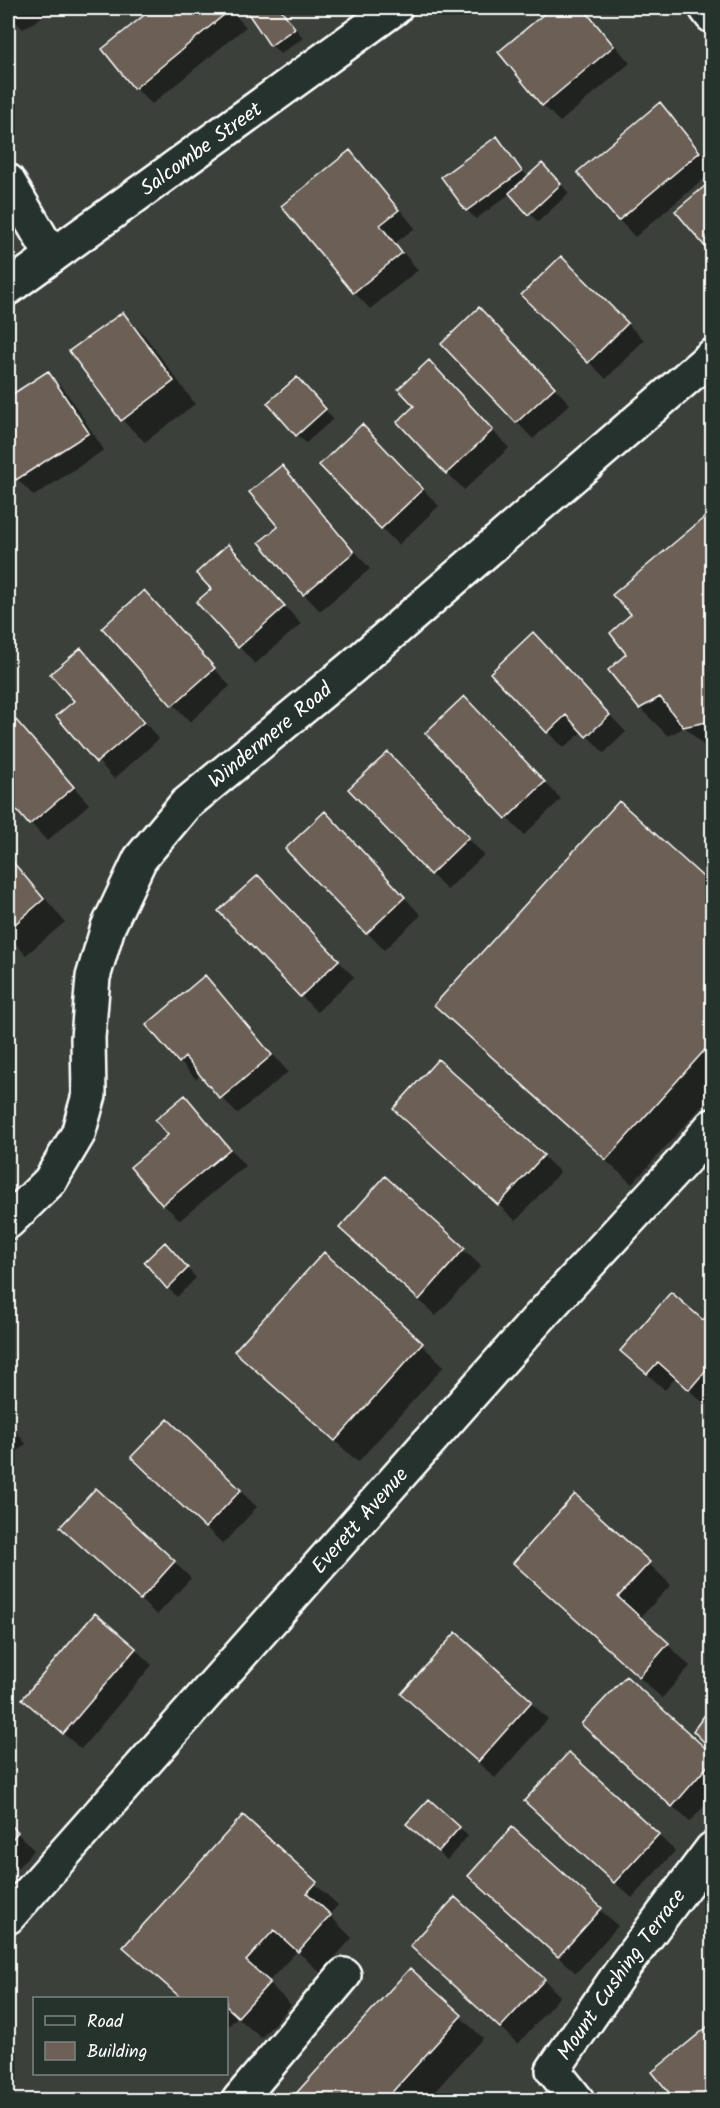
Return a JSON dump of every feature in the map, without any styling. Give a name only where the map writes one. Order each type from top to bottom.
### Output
[{"type":"street","name":"Salcombe Street","points":[[8,288],[395,8]]},
{"type":"street","points":[[706,8],[712,16]]},
{"type":"street","points":[[8,181],[52,256]]},
{"type":"street","name":"Windermere Road","points":[[8,1222],[50,1181],[78,1134],[89,1095],[88,1038],[93,977],[108,927],[140,859],[185,805],[351,668],[712,357]]},
{"type":"street","name":"Everett Avenue","points":[[8,1917],[536,1321],[686,1158],[712,1126]]},
{"type":"street","name":"Mount Cushing Terrace","points":[[577,2100],[553,2070],[626,1964],[712,1849]]},
{"type":"street","points":[[240,2100],[344,1975]]},
{"type":"building","points":[[153,8],[228,8],[230,10],[134,89],[102,49]]},
{"type":"building","points":[[254,8],[280,8],[295,28],[270,46],[247,12]]},
{"type":"building","points":[[551,8],[583,8],[614,46],[542,106],[498,52]]},
{"type":"building","points":[[660,102],[700,152],[618,221],[577,172]]},
{"type":"building","points":[[497,136],[522,171],[466,211],[441,177]]},
{"type":"building","points":[[350,150],[399,210],[380,225],[402,253],[353,293],[281,206]]},
{"type":"building","points":[[542,163],[561,184],[528,215],[509,193]]},
{"type":"building","points":[[712,180],[712,255],[675,211]]},
{"type":"building","points":[[561,256],[628,323],[588,363],[521,295]]},
{"type":"building","points":[[479,307],[555,387],[516,423],[441,344]]},
{"type":"building","points":[[123,312],[174,381],[121,421],[69,351]]},
{"type":"building","points":[[429,360],[493,430],[446,474],[397,422],[414,406],[398,389]]},
{"type":"building","points":[[48,371],[89,433],[16,480],[8,468],[8,397]]},
{"type":"building","points":[[297,377],[326,409],[296,436],[267,403]]},
{"type":"building","points":[[362,424],[423,489],[381,529],[319,465]]},
{"type":"building","points":[[282,465],[354,552],[303,595],[259,542],[278,527],[249,492]]},
{"type":"building","points":[[712,511],[712,721],[683,727],[660,697],[639,709],[608,670],[626,654],[610,633],[631,614],[612,595]]},
{"type":"building","points":[[228,544],[285,606],[238,648],[196,602],[211,589],[196,573]]},
{"type":"building","points":[[144,590],[215,668],[172,706],[102,628]]},
{"type":"building","points":[[533,632],[610,715],[586,737],[566,715],[547,733],[490,673]]},
{"type":"building","points":[[81,648],[144,722],[96,763],[56,716],[74,701],[50,674]]},
{"type":"building","points":[[464,696],[545,782],[506,819],[425,733]]},
{"type":"building","points":[[16,720],[74,787],[29,825],[8,800],[8,727]]},
{"type":"building","points":[[388,752],[469,837],[430,875],[348,789]]},
{"type":"building","points":[[619,801],[712,885],[712,1042],[606,1160],[434,1005]]},
{"type":"building","points":[[325,811],[405,897],[366,934],[285,849]]},
{"type":"building","points":[[8,856],[44,899],[8,930]]},
{"type":"building","points":[[258,875],[339,960],[300,997],[218,911]]},
{"type":"building","points":[[205,975],[272,1055],[220,1099],[185,1057],[179,1063],[146,1025]]},
{"type":"building","points":[[438,1059],[544,1155],[498,1205],[393,1109]]},
{"type":"building","points":[[185,1095],[230,1149],[162,1205],[130,1167],[168,1135],[155,1120]]},
{"type":"building","points":[[385,1176],[465,1248],[419,1300],[339,1228]]},
{"type":"building","points":[[165,1242],[188,1268],[167,1289],[144,1262]]},
{"type":"building","points":[[324,1252],[423,1343],[335,1441],[234,1351]]},
{"type":"building","points":[[671,1292],[703,1320],[712,1311],[712,1363],[689,1390],[658,1362],[647,1374],[620,1351]]},
{"type":"building","points":[[168,1419],[241,1490],[205,1528],[131,1457]]},
{"type":"building","points":[[96,1488],[175,1561],[140,1600],[60,1527]]},
{"type":"building","points":[[575,1494],[650,1562],[618,1597],[669,1643],[639,1677],[513,1563]]},
{"type":"building","points":[[712,1550],[712,1566],[706,1563]]},
{"type":"building","points":[[95,1613],[136,1648],[63,1734],[22,1699]]},
{"type":"building","points":[[456,1632],[532,1701],[478,1762],[401,1694]]},
{"type":"building","points":[[626,1676],[712,1754],[712,1761],[672,1807],[581,1724]]},
{"type":"building","points":[[712,1705],[712,1750],[693,1731]]},
{"type":"building","points":[[569,1752],[659,1834],[614,1883],[524,1801]]},
{"type":"building","points":[[429,1799],[460,1827],[438,1852],[406,1824]]},
{"type":"building","points":[[243,1815],[317,1882],[307,1893],[331,1915],[298,1952],[274,1930],[246,1961],[270,1982],[238,2017],[228,2008],[228,1997],[180,1997],[123,1947]]},
{"type":"building","points":[[8,1822],[18,1832],[8,1844]]},
{"type":"building","points":[[512,1827],[602,1908],[558,1957],[468,1876]]},
{"type":"building","points":[[455,1897],[545,1979],[500,2028],[410,1946]]},
{"type":"building","points":[[410,1968],[462,2015],[385,2100],[290,2100]]},
{"type":"building","points":[[712,2023],[712,2100],[675,2100],[652,2072]]}]
